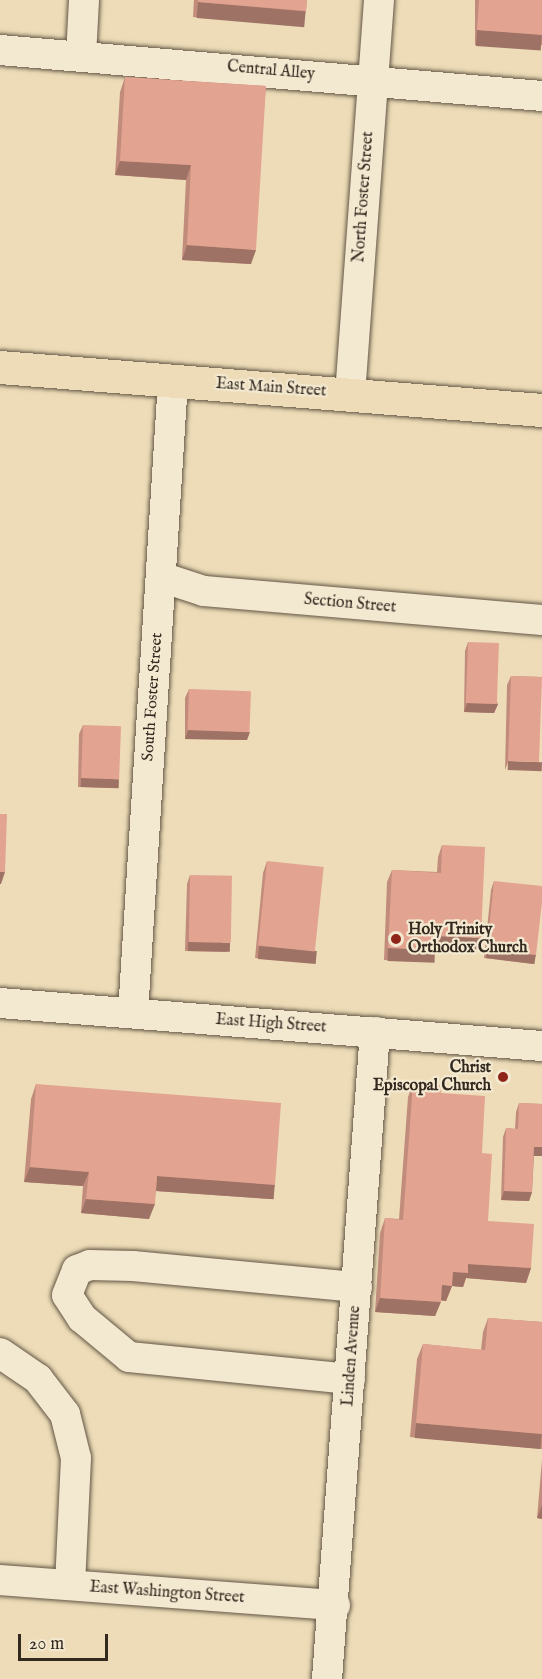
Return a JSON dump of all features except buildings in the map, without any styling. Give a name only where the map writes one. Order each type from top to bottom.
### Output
[{"type":"main road","name":"East Main Street","points":[[0,367],[542,410]]},
{"type":"street","points":[[81,56],[84,0]]},
{"type":"street","name":"North Foster Street","points":[[350,394],[379,0]]},
{"type":"street","name":"Central Alley","points":[[0,50],[373,79],[542,96]]},
{"type":"street","name":"South Foster Street","points":[[133,1013],[173,381]]},
{"type":"street","name":"Section Street","points":[[161,578],[204,591],[542,620]]},
{"type":"street","name":"East High Street","points":[[0,1003],[542,1046]]},
{"type":"street","name":"Linden Avenue","points":[[327,1679],[335,1605],[375,1032]]},
{"type":"street","points":[[350,1379],[129,1357],[82,1318],[67,1295],[77,1270],[90,1265],[133,1266],[357,1287]]},
{"type":"street","points":[[0,1353],[38,1379],[65,1414],[76,1458],[70,1586]]},
{"type":"street","name":"East Washington Street","points":[[0,1580],[335,1605]]},
{"type":"place","name":"Holy Trinity Orthodox Church","points":[[396,939]]},
{"type":"place","name":"Christ Episcopal Church","points":[[503,1077]]}]
